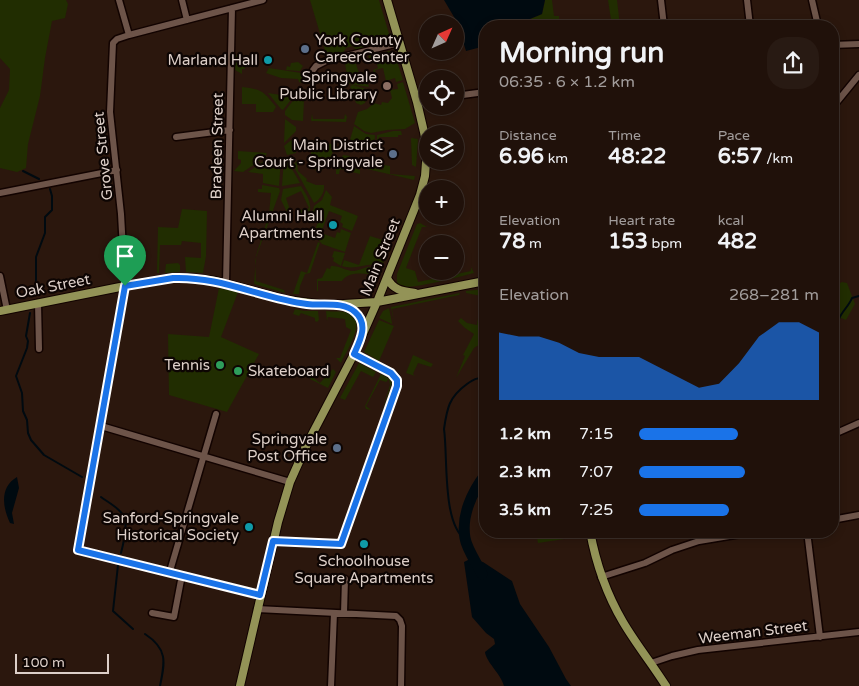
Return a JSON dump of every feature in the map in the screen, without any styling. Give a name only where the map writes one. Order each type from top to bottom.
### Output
[{"type":"main road","name":"Main Street","points":[[240,686],[273,541],[290,482],[307,444],[361,339],[420,195],[425,176],[427,148],[417,102],[387,0]]},
{"type":"main road","name":"Oak Street","points":[[3,310],[125,286],[183,278],[226,283],[287,300],[319,305],[377,302],[479,282]]},
{"type":"main road","points":[[387,278],[390,284],[400,291],[419,294]]},
{"type":"main road","points":[[342,305],[354,311],[362,320],[361,339]]},
{"type":"main road","points":[[592,538],[601,577],[623,622],[666,686]]},
{"type":"street","points":[[119,0],[129,35],[232,8],[245,2],[263,0]]},
{"type":"street","points":[[182,0],[187,20]]},
{"type":"street","points":[[661,0],[663,20]]},
{"type":"street","points":[[747,0],[749,20]]},
{"type":"street","points":[[812,0],[817,20]]},
{"type":"street","name":"Bradeen Street","points":[[226,283],[232,8]]},
{"type":"street","name":"Grove Street","points":[[129,35],[115,40],[112,44],[110,112],[121,214],[125,286],[78,550],[170,571]]},
{"type":"street","points":[[313,70],[316,66],[326,61],[399,43]]},
{"type":"street","points":[[839,45],[859,44]]},
{"type":"street","points":[[839,99],[859,75]]},
{"type":"street","points":[[464,95],[479,93]]},
{"type":"street","points":[[176,137],[230,130]]},
{"type":"street","points":[[0,193],[117,170]]},
{"type":"street","points":[[0,276],[3,310]]},
{"type":"street","points":[[38,303],[39,349]]},
{"type":"street","points":[[273,541],[341,544],[397,386],[397,380],[391,373],[354,354]]},
{"type":"street","points":[[216,414],[170,571],[260,595]]},
{"type":"street","points":[[839,432],[859,424]]},
{"type":"street","points":[[101,426],[290,482]]},
{"type":"street","points":[[839,519],[859,515]]},
{"type":"street","points":[[601,577],[645,563],[672,550],[698,541],[716,538]]},
{"type":"street","points":[[808,538],[820,637]]},
{"type":"street","points":[[152,613],[174,617],[182,575]]},
{"type":"street","points":[[343,579],[345,579],[344,613]]},
{"type":"street","points":[[257,609],[388,614],[398,617],[402,626],[401,686]]},
{"type":"street","points":[[331,686],[334,613]]},
{"type":"street","name":"Weeman Street","points":[[651,663],[698,650],[859,632]]},
{"type":"green space","points":[[0,0],[66,0],[68,4],[65,18],[52,21],[40,96],[28,144],[26,168],[17,172],[0,168],[0,108],[9,90],[10,69],[0,58]]},
{"type":"green space","points":[[310,0],[379,0],[390,37],[385,41],[357,50],[352,46],[346,48],[343,53],[327,57]]},
{"type":"green space","points":[[545,0],[552,0],[554,16],[559,16],[559,19],[528,20],[542,14]]},
{"type":"green space","points":[[608,0],[617,0],[619,20],[611,20]]},
{"type":"green space","points":[[390,51],[395,55],[403,80],[396,82],[395,78],[386,81],[383,68],[375,70],[376,79],[373,70],[378,68],[375,58],[370,59],[368,56]]},
{"type":"green space","points":[[237,55],[245,66],[245,69],[242,69],[242,74],[235,70],[235,56]]},
{"type":"green space","points":[[357,57],[361,60],[356,64],[359,73],[364,72],[369,87],[349,84],[345,64],[348,59]]},
{"type":"green space","points":[[298,62],[303,66],[300,71],[286,70],[287,66],[290,67],[291,63]]},
{"type":"green space","points":[[269,68],[301,73],[305,77],[301,83],[298,79],[281,78],[266,73]]},
{"type":"green space","points":[[403,82],[415,123],[405,129],[371,133],[364,131],[354,124],[358,112],[367,109],[374,103],[381,105],[382,102],[388,103],[392,98],[390,90],[398,89],[397,84]]},
{"type":"green space","points":[[353,85],[370,90],[365,103],[361,105],[356,103],[350,86]]},
{"type":"green space","points":[[242,87],[258,90],[265,95],[276,107],[273,112],[256,112],[256,104],[242,104]]},
{"type":"green space","points":[[268,93],[293,97],[283,110]]},
{"type":"green space","points":[[295,98],[304,100],[303,121],[292,120],[285,115],[285,111]]},
{"type":"green space","points":[[312,114],[313,119],[344,119],[345,114],[347,117],[346,122],[311,121]]},
{"type":"green space","points":[[285,119],[296,127],[296,131],[284,143]]},
{"type":"green space","points":[[354,126],[366,134],[375,135],[374,149],[352,144],[351,148],[348,147]]},
{"type":"green space","points":[[401,131],[402,135],[398,135],[398,137],[379,137],[379,150],[377,150],[377,135]]},
{"type":"green space","points":[[296,138],[296,153],[287,155],[284,146]]},
{"type":"green space","points":[[411,138],[418,139],[416,167],[412,165]]},
{"type":"green space","points":[[311,139],[312,144],[333,144],[335,139],[338,140],[327,165],[321,171],[316,171],[311,163]]},
{"type":"green space","points":[[238,151],[267,153],[265,157],[243,172],[234,171],[241,163],[241,160],[238,159]]},
{"type":"green space","points":[[343,155],[350,156],[349,161],[383,170],[384,165],[390,166],[390,174],[415,176],[414,180],[350,165],[341,160]]},
{"type":"green space","points":[[268,158],[281,158],[279,186],[263,183],[263,174],[248,172]]},
{"type":"green space","points":[[284,158],[288,162],[300,183],[282,186]]},
{"type":"green space","points":[[297,161],[298,171],[307,179],[306,181],[316,185],[324,185],[322,196],[314,203],[293,165]]},
{"type":"green space","points":[[341,163],[360,170],[360,174],[340,169],[339,174],[336,174],[336,169]]},
{"type":"green space","points":[[262,185],[279,188],[280,191],[256,258],[269,214],[271,193],[258,192],[258,189],[262,189]]},
{"type":"green space","points":[[301,186],[310,204],[308,216],[299,212],[302,209],[303,211],[309,208],[301,191],[286,198],[289,207],[287,212],[281,200],[283,189]]},
{"type":"green space","points":[[326,190],[332,197],[330,205],[358,216],[352,231],[342,227],[343,224],[340,222],[342,216],[329,211],[321,233],[335,238],[337,232],[340,233],[341,229],[351,233],[345,252],[322,244],[316,237],[318,234],[314,233],[319,219],[312,216],[314,206],[322,200]]},
{"type":"green space","points":[[182,209],[207,211],[206,256],[203,273],[186,272],[185,257],[201,258],[201,243],[182,241],[181,245],[160,245],[159,273],[157,273],[158,227],[178,228]]},
{"type":"green space","points":[[417,224],[427,227],[422,227],[406,268],[415,271],[418,282],[447,280],[423,285],[399,286],[397,274]]},
{"type":"green space","points":[[385,234],[393,237],[382,266],[342,266],[344,260],[359,265],[370,236],[383,240]]},
{"type":"green space","points":[[318,242],[320,243],[310,273],[305,274],[299,294],[293,294],[301,271],[307,273]]},
{"type":"green space","points":[[334,251],[345,253],[341,266],[333,261]]},
{"type":"green space","points":[[178,263],[180,265],[180,272],[165,273],[166,264]]},
{"type":"green space","points":[[255,266],[256,281],[284,290],[285,293],[254,284]]},
{"type":"green space","points":[[331,266],[354,271],[370,267],[381,268],[379,275],[354,274],[349,275],[342,281],[318,281],[317,291],[317,279],[322,278],[327,268],[330,269]]},
{"type":"green space","points":[[471,267],[474,273],[464,276],[464,272],[471,271]]},
{"type":"green space","points":[[847,283],[855,304],[846,320],[841,318],[839,320],[839,284]]},
{"type":"green space","points":[[219,288],[238,292],[221,337],[259,354],[227,412],[169,395],[168,334],[209,337]]},
{"type":"green space","points":[[479,290],[479,296],[466,293],[466,291]]},
{"type":"green space","points":[[460,293],[459,295],[392,309],[394,324],[391,307]]},
{"type":"green space","points":[[389,308],[392,324],[379,318],[383,311]]},
{"type":"green space","points":[[295,309],[318,311],[319,320],[317,322],[315,318],[301,313],[299,316],[293,314]]},
{"type":"green space","points":[[479,310],[479,345],[474,348],[456,378],[465,356],[463,355],[474,334],[458,321],[461,318],[467,323],[477,325]]},
{"type":"green space","points":[[326,311],[346,312],[353,315],[356,320],[354,335],[341,363],[336,358],[340,358],[351,330],[346,327],[345,319],[328,317],[327,321]]},
{"type":"green space","points":[[379,320],[394,326],[379,361],[364,352]]},
{"type":"green space","points":[[413,355],[433,364],[431,367],[418,363],[413,374],[415,376],[406,373]]},
{"type":"green space","points":[[359,363],[376,372],[373,377],[361,371],[345,400],[340,398]]},
{"type":"green space","points":[[333,369],[336,372],[328,388],[310,379],[311,376],[320,383]]},
{"type":"green space","points":[[381,374],[390,379],[392,383],[382,412],[390,385],[389,379],[386,382],[380,380],[366,406],[371,410],[366,409],[365,406]]},
{"type":"green space","points":[[537,538],[571,538],[538,543]]},
{"type":"shaded area","points":[[444,0],[545,0],[542,14],[528,20],[479,20],[479,48],[466,51],[464,45],[464,15],[453,15]]},
{"type":"shaded area","points":[[17,477],[19,488],[12,513],[14,524],[10,523],[7,517],[4,497],[11,481]]},
{"type":"shaded area","points":[[470,559],[483,562],[512,581],[520,604],[549,647],[571,686],[504,686],[485,652],[495,644],[494,639],[472,617],[464,562]]},
{"type":"waterway","points":[[23,171],[39,179]]},
{"type":"waterway","points":[[36,294],[36,257],[45,233],[45,217],[52,210],[50,189]]},
{"type":"waterway","points":[[839,319],[852,298],[859,296]]},
{"type":"waterway","points":[[30,313],[26,336],[28,341],[27,348],[16,376],[22,393],[23,411],[27,420],[28,433],[31,440],[44,455],[82,477]]},
{"type":"waterway","points":[[465,539],[458,531],[449,504],[444,429],[448,409],[453,398],[467,384],[479,379]]},
{"type":"waterway","points":[[479,484],[466,513],[464,530],[468,547],[482,574]]},
{"type":"waterway","points":[[101,497],[124,516],[126,527],[121,553]]},
{"type":"waterway","points":[[118,565],[113,611],[133,629]]},
{"type":"waterway","points":[[145,634],[158,645],[163,657],[164,663],[160,686]]},
{"type":"place","name":"York County CareerCenter","points":[[305,49]]},
{"type":"place","name":"Marland Hall","points":[[268,60]]},
{"type":"place","name":"Springvale Public Library","points":[[387,86]]},
{"type":"place","name":"Main District Court - Springvale","points":[[393,154]]},
{"type":"place","name":"Alumni Hall Apartments","points":[[333,225]]},
{"type":"place","name":"Tennis","points":[[220,365]]},
{"type":"place","name":"Skateboard","points":[[238,371]]},
{"type":"place","name":"Springvale Post Office","points":[[337,448]]},
{"type":"place","name":"Sanford-Springvale Historical Society","points":[[249,527]]},
{"type":"place","name":"Schoolhouse Square Apartments","points":[[364,544]]},
{"type":"route","points":[[173,278],[204,279],[287,300],[319,305],[342,305],[354,311],[362,320],[361,339],[354,354],[391,373],[398,381],[341,544],[273,541],[260,595],[170,571],[78,550],[125,286],[173,278]]}]
